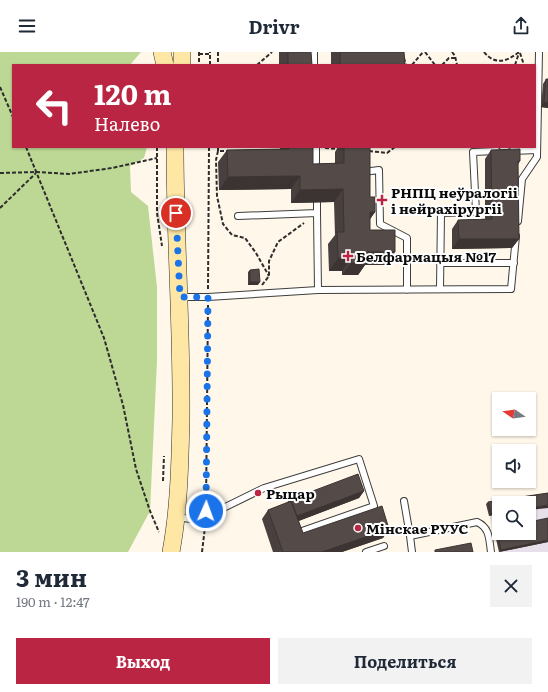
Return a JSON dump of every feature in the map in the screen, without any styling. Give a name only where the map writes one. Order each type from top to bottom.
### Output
[{"type":"main road","points":[[162,52],[166,64]]},
{"type":"main road","points":[[170,52],[173,64]]},
{"type":"main road","points":[[182,52],[182,64]]},
{"type":"main road","points":[[171,552],[176,516],[180,440],[180,297],[175,199],[175,148]]},
{"type":"lane","points":[[314,52],[314,64]]},
{"type":"lane","points":[[517,225],[522,179],[537,157],[539,52]]},
{"type":"lane","points":[[316,148],[316,176]]},
{"type":"lane","points":[[508,151],[537,150]]},
{"type":"lane","points":[[440,289],[441,213],[476,212],[473,152],[501,151]]},
{"type":"lane","points":[[361,172],[380,170],[380,224],[407,238],[407,290]]},
{"type":"lane","points":[[317,202],[318,290]]},
{"type":"lane","points":[[238,216],[317,213]]},
{"type":"lane","points":[[180,297],[248,295],[318,290],[511,289],[516,232]]},
{"type":"lane","points":[[440,263],[514,263]]},
{"type":"lane","points":[[176,516],[197,520],[264,488],[359,459],[374,506],[302,531]]},
{"type":"lane","points":[[404,501],[412,552]]},
{"type":"lane","points":[[410,536],[477,522],[484,525],[488,532],[491,552]]},
{"type":"lane","points":[[366,552],[384,546]]},
{"type":"path","points":[[218,52],[218,64]]},
{"type":"path","points":[[258,64],[272,52]]},
{"type":"path","points":[[402,52],[406,64]]},
{"type":"path","points":[[413,64],[424,52],[434,64]]},
{"type":"path","points":[[452,52],[457,64]]},
{"type":"path","points":[[484,52],[493,60],[505,61],[520,52]]},
{"type":"path","points":[[515,64],[520,52]]},
{"type":"path","points":[[520,52],[524,64]]},
{"type":"path","points":[[199,64],[199,53],[210,53],[210,64]]},
{"type":"path","points":[[443,64],[449,58],[455,58]]},
{"type":"path","points":[[0,87],[12,115]]},
{"type":"path","points":[[26,148],[104,338],[123,405],[136,469],[158,532]]},
{"type":"path","points":[[157,148],[157,213],[162,250]]},
{"type":"path","points":[[202,552],[206,517],[209,148]]},
{"type":"path","points":[[218,148],[218,151],[234,150]]},
{"type":"path","points":[[368,150],[387,153],[394,148]]},
{"type":"path","points":[[0,173],[37,172],[69,174],[112,168],[157,158]]},
{"type":"path","points":[[0,208],[37,172]]},
{"type":"path","points":[[248,295],[262,286],[269,276],[269,261],[278,242],[317,213]]},
{"type":"path","points":[[163,486],[164,453]]},
{"type":"path","points":[[157,538],[159,525]]},
{"type":"shaded area","points":[[548,495],[548,552],[499,552],[496,540],[536,540],[536,497]]},
{"type":"shaded area","points":[[492,503],[492,524],[486,504]]},
{"type":"green space","points":[[0,52],[141,52],[131,64],[12,64],[12,148],[147,148],[144,158],[130,166],[131,192],[148,206],[157,287],[157,361],[150,511],[128,552],[0,552]]},
{"type":"building","points":[[288,52],[311,52],[312,64],[288,64]]},
{"type":"building","points":[[340,52],[404,52],[405,64],[340,64]]},
{"type":"building","points":[[546,79],[548,79],[548,103],[544,102]]},
{"type":"building","points":[[313,148],[313,164],[344,163],[344,148],[370,148],[370,197],[375,197],[375,212],[370,212],[370,230],[395,230],[395,252],[367,252],[367,262],[351,263],[351,258],[338,258],[337,232],[344,232],[343,189],[300,190],[300,176],[228,177],[227,150]]},
{"type":"building","points":[[520,149],[520,161],[518,161],[519,239],[459,239],[458,220],[492,219],[491,150]]},
{"type":"building","points":[[259,269],[260,282],[250,282],[250,270]]},
{"type":"building","points":[[358,474],[364,491],[297,516],[291,501],[290,502],[289,500]]},
{"type":"building","points":[[548,493],[548,505],[536,507],[536,496],[528,496]]},
{"type":"building","name":"Мінскае РУУС","points":[[291,501],[303,533],[382,506],[389,529],[322,552],[283,552],[268,510]]},
{"type":"building","points":[[492,501],[492,513],[491,513],[488,502]]},
{"type":"building","points":[[548,518],[548,540],[501,550],[499,540],[536,540],[536,521]]},
{"type":"building","points":[[471,543],[473,552],[435,552],[435,550]]},
{"type":"place","name":"РНПЦ неўралогіі і нейрахірургіі","points":[[382,200]]},
{"type":"place","name":"Белфармацыя №17","points":[[348,256]]},
{"type":"place","name":"Рыцар","points":[[258,493]]},
{"type":"place","name":"Мінскае РУУС","points":[[358,528]]},
{"type":"route","points":[[176,213],[180,297],[208,297],[206,511]]}]
